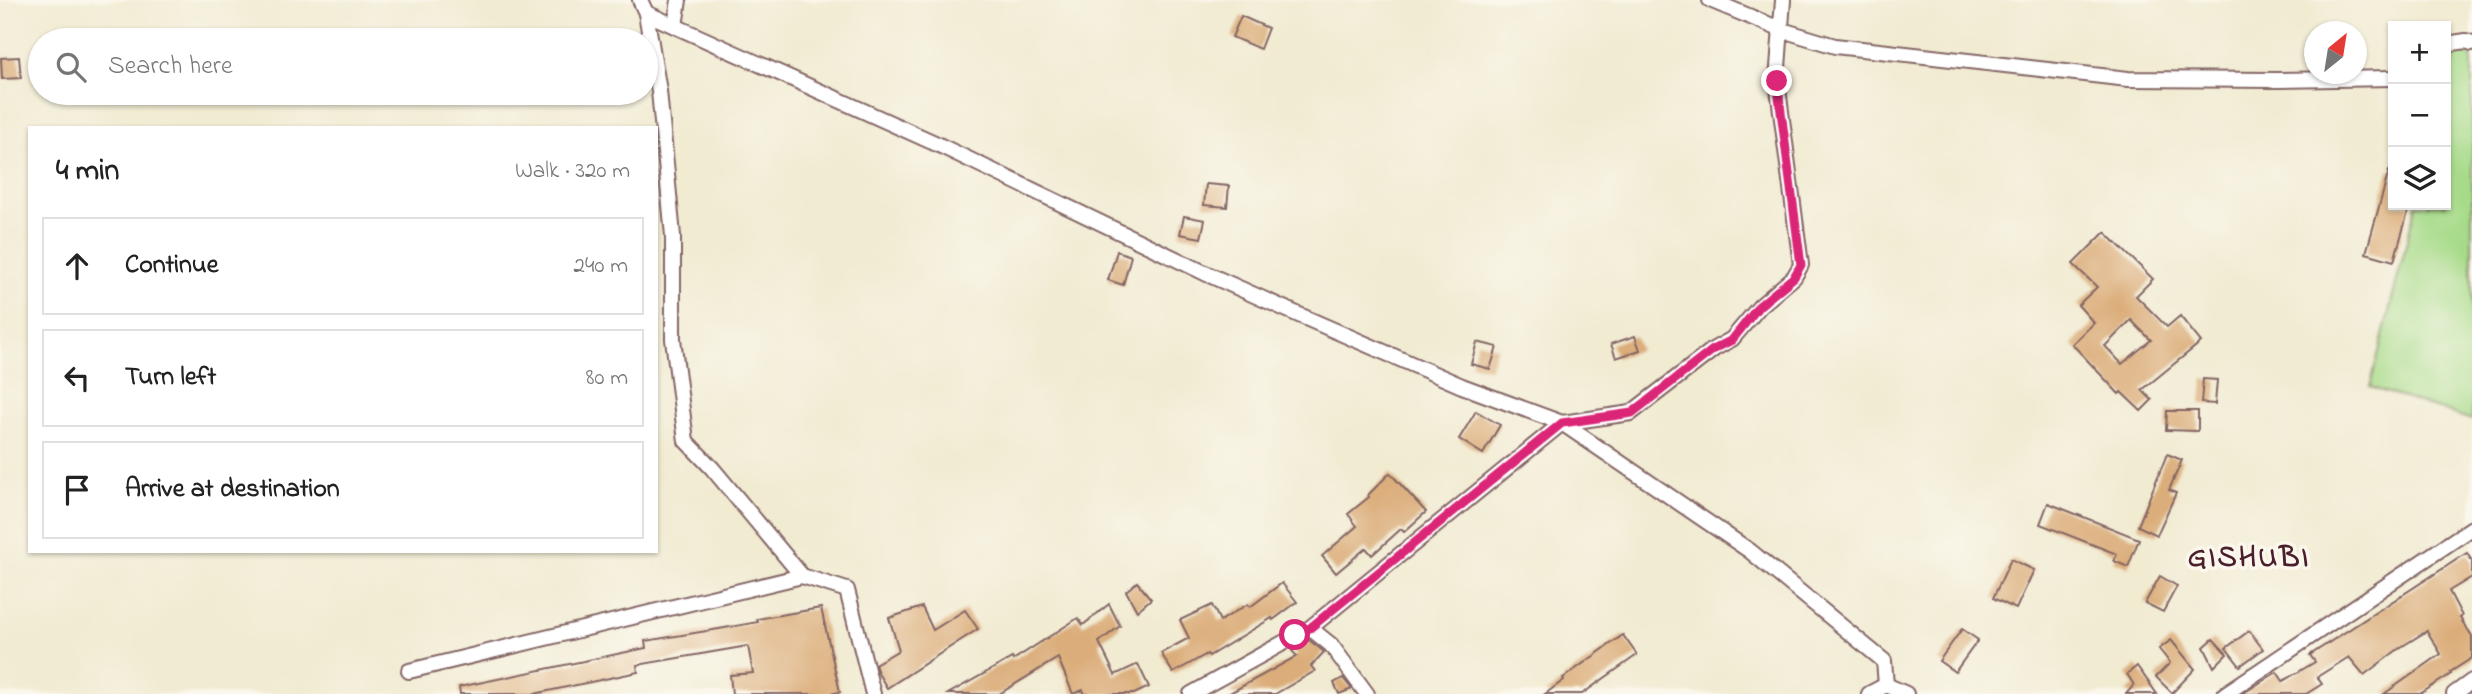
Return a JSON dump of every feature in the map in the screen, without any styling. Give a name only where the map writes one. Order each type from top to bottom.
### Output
[{"type":"street","points":[[675,26],[679,0]]},
{"type":"street","points":[[1710,0],[1782,30],[1835,46],[2128,79],[2388,78]]},
{"type":"street","points":[[1191,694],[1310,628],[1562,423],[1632,413],[1714,349],[1732,340],[1759,306],[1794,277],[1801,265],[1777,81],[1783,0]]},
{"type":"street","points":[[643,7],[675,26],[939,145],[1299,316],[1462,386],[1562,423],[1750,551],[1884,661],[1886,685]]},
{"type":"street","points":[[643,7],[647,28]]},
{"type":"street","points":[[2451,43],[2472,43]]},
{"type":"street","points":[[658,86],[673,236],[673,340],[686,441],[712,468],[802,576]]},
{"type":"street","points":[[2225,694],[2472,528]]},
{"type":"street","points":[[409,671],[802,576],[847,590],[868,693]]},
{"type":"street","points":[[1310,628],[1331,645],[1367,694]]},
{"type":"street","points":[[2454,694],[2472,681]]},
{"type":"street","points":[[1869,694],[1886,685]]},
{"type":"street","points":[[1886,685],[1906,694]]},
{"type":"green space","points":[[2456,50],[2472,55],[2472,420],[2370,387],[2415,210],[2451,210],[2451,70]]},
{"type":"building","points":[[1241,16],[1268,28],[1260,49],[1232,37]]},
{"type":"building","points":[[19,57],[21,78],[2,79],[1,58]]},
{"type":"building","points":[[2388,175],[2388,210],[2409,210],[2394,261],[2366,253]]},
{"type":"building","points":[[1206,184],[1229,186],[1227,207],[1204,205]]},
{"type":"building","points":[[1184,216],[1205,220],[1201,238],[1180,234]]},
{"type":"building","points":[[2105,232],[2153,279],[2136,296],[2167,327],[2180,316],[2201,342],[2142,390],[2152,400],[2141,411],[2121,392],[2119,394],[2072,344],[2094,323],[2078,305],[2097,287],[2073,264]],"holes":[[[2131,320],[2151,340],[2122,364],[2105,346]]]},
{"type":"building","points":[[1117,251],[1131,256],[1123,285],[1108,280]]},
{"type":"building","points":[[1635,336],[1640,350],[1616,358],[1611,344]]},
{"type":"building","points":[[1477,342],[1497,347],[1490,369],[1471,364]]},
{"type":"building","points":[[2203,379],[2217,380],[2215,404],[2201,403]]},
{"type":"building","points":[[1476,411],[1500,425],[1483,454],[1459,439]]},
{"type":"building","points":[[2167,411],[2198,411],[2198,431],[2166,430]]},
{"type":"building","points":[[2167,454],[2182,460],[2169,490],[2176,493],[2157,535],[2138,526]]},
{"type":"building","points":[[1390,473],[1426,512],[1404,532],[1401,529],[1372,555],[1366,548],[1336,573],[1322,556],[1357,526],[1348,514],[1369,497]]},
{"type":"building","points":[[2048,503],[2139,539],[2128,567],[2114,561],[2117,554],[2040,524]]},
{"type":"building","points":[[2467,553],[2472,561],[2472,577],[2449,591],[2462,616],[2460,618],[2472,637],[2472,658],[2420,694],[2384,694],[2441,654],[2427,631],[2364,675],[2349,657],[2317,677],[2322,684],[2306,694],[2242,694],[2277,672],[2283,681],[2315,662],[2310,655]]},
{"type":"building","points":[[2011,559],[2034,570],[2016,609],[1993,598]]},
{"type":"building","points":[[2160,576],[2177,586],[2163,612],[2145,603]]},
{"type":"building","points":[[1137,582],[1151,599],[1137,611],[1126,591]]},
{"type":"building","points":[[1282,583],[1297,602],[1273,620],[1272,618],[1209,656],[1207,654],[1173,673],[1161,653],[1189,638],[1180,620],[1212,605],[1220,621],[1248,604],[1250,607]]},
{"type":"building","points":[[1109,604],[1120,626],[1099,642],[1115,675],[1138,664],[1149,687],[1134,694],[1085,694],[1083,690],[1073,694],[1058,658],[999,694],[948,694],[1012,658],[1013,660],[1078,618],[1083,625]]},
{"type":"building","points":[[922,607],[933,630],[965,610],[978,629],[887,688],[875,664],[899,650],[889,618]]},
{"type":"building","points":[[821,608],[840,692],[732,694],[730,675],[753,673],[748,646],[637,665],[638,672],[534,694],[460,694],[459,687],[646,648],[645,641],[758,622],[757,619]]},
{"type":"building","points":[[1962,629],[1978,640],[1955,672],[1939,661]]},
{"type":"building","points":[[2249,631],[2263,649],[2240,666],[2226,648]]},
{"type":"building","points":[[1623,635],[1637,655],[1582,694],[1545,694],[1564,680],[1563,678]]},
{"type":"building","points":[[2213,639],[2227,654],[2214,667],[2204,647]]},
{"type":"building","points":[[1309,640],[1324,652],[1311,666],[1315,671],[1275,694],[1228,694],[1297,656],[1292,651]]},
{"type":"building","points":[[2171,640],[2195,669],[2172,693],[2156,677],[2170,663],[2159,649]]},
{"type":"building","points":[[2137,666],[2157,694],[2126,694],[2134,685],[2127,674]]},
{"type":"building","points":[[1343,678],[1352,689],[1339,694],[1334,683]]},
{"type":"district","name":"GISHUBI","points":[[2249,559]]},
{"type":"route","points":[[1295,635],[1310,628],[1562,423],[1632,413],[1714,349],[1732,340],[1759,306],[1794,277],[1801,265],[1777,81]]}]
